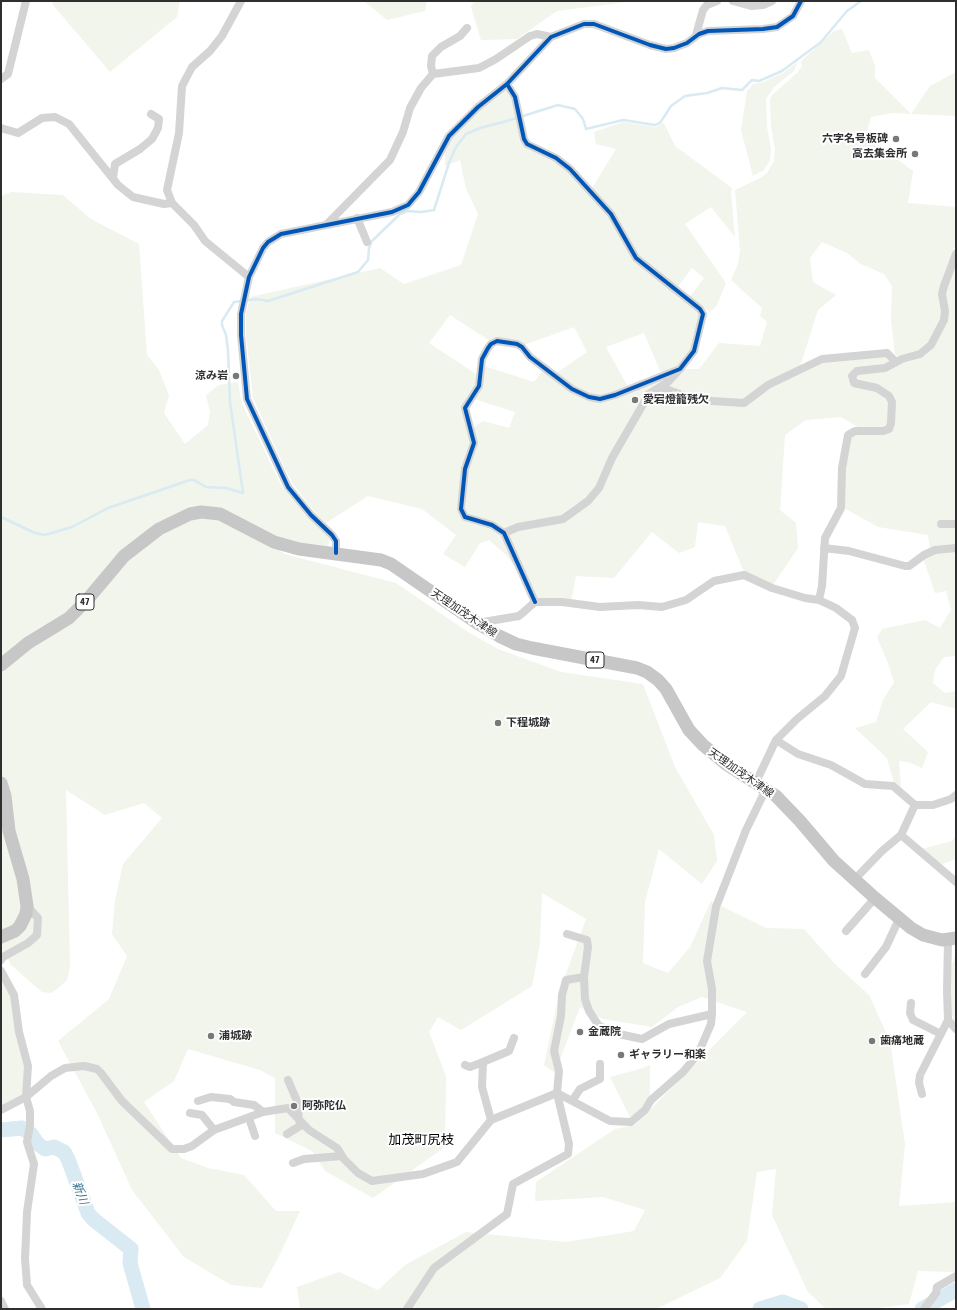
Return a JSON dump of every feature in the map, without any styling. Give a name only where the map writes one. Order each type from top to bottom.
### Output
[{"type":"main road","name":"天理加茂木津線","points":[[1,665],[28,644],[69,618],[124,556],[159,529],[190,514],[201,512],[220,514],[274,542],[299,549],[381,560],[391,564],[477,623],[507,640],[532,648],[630,666],[647,672],[658,680],[666,689],[689,730],[703,745],[726,764],[761,785],[785,805],[821,847],[854,880],[899,919],[923,935],[936,939],[952,939]]},
{"type":"main road","points":[[1,783],[5,796],[9,831],[23,879],[27,906],[26,914],[20,926],[15,931],[1,937]]},
{"type":"street","points":[[1,79],[8,74],[26,1]]},
{"type":"street","points":[[241,1],[222,36],[210,52],[192,67],[182,86],[179,133],[167,190],[172,203],[194,225],[205,241],[249,277]]},
{"type":"street","points":[[696,35],[703,10],[707,5],[717,1]]},
{"type":"street","points":[[733,1],[751,6],[763,5],[772,1]]},
{"type":"street","points":[[336,553],[336,541],[332,535],[312,515],[288,487],[247,399],[240,335],[241,314],[249,277],[263,248],[274,237],[357,218],[392,212],[408,205],[415,198],[449,136],[478,107],[507,84],[551,37],[584,24],[594,24],[650,45],[670,49],[687,43],[696,35],[708,31],[777,27],[793,16],[801,1]]},
{"type":"street","points":[[434,74],[431,66],[432,56],[441,47],[460,36],[467,28]]},
{"type":"street","points":[[326,225],[390,160],[403,132],[410,108],[421,88],[434,74],[479,68],[496,59],[530,36],[537,34],[551,37]]},
{"type":"street","points":[[504,534],[518,527],[563,519],[588,501],[599,488],[612,458],[649,394],[676,375],[694,351],[703,314],[700,309],[636,258],[611,214],[590,190],[562,163],[527,144],[524,139],[512,91],[507,84]]},
{"type":"street","points":[[113,178],[115,164],[140,149],[152,139],[158,128],[158,119],[151,114]]},
{"type":"street","points":[[1,128],[18,133],[42,118],[55,117],[69,124],[113,178],[133,197],[164,204],[172,203]]},
{"type":"street","points":[[357,218],[367,242]]},
{"type":"street","points":[[819,600],[822,586],[826,533],[837,518],[841,508],[842,468],[848,435],[855,431],[883,431],[889,429],[891,425],[892,402],[888,396],[877,388],[854,382],[852,376],[857,371],[879,370],[892,366],[896,362],[924,352],[931,346],[941,329],[945,316],[942,294],[956,254]]},
{"type":"street","points":[[535,602],[504,534],[492,525],[465,517],[461,509],[465,469],[474,443],[465,408],[479,386],[482,359],[491,344],[497,341],[507,341],[517,344],[522,347],[530,357],[554,376],[572,389],[589,397],[600,398],[614,395],[680,369]]},
{"type":"street","points":[[660,387],[692,398],[744,403],[768,385],[822,359],[887,354],[896,362]]},
{"type":"street","points":[[941,524],[956,524]]},
{"type":"street","points":[[824,548],[849,551],[905,566],[909,566],[931,551],[956,548]]},
{"type":"street","points":[[477,623],[518,616],[535,602],[562,602],[600,607],[638,605],[662,607],[686,600],[714,581],[744,575],[772,588],[805,598],[819,600],[842,611],[855,625],[855,634],[844,670],[829,692],[776,740],[746,830],[716,908],[707,961],[712,989],[712,1014],[711,1024],[703,1044],[683,1072],[651,1100],[645,1110],[631,1122],[610,1121],[557,1093]]},
{"type":"street","points":[[776,740],[798,754],[831,765],[864,784],[893,786],[915,805],[933,805],[951,799],[956,795]]},
{"type":"street","points":[[854,880],[877,855],[901,835],[915,805]]},
{"type":"street","points":[[901,835],[956,882]]},
{"type":"street","points":[[846,931],[875,898]]},
{"type":"street","points":[[1,960],[3,957],[28,943],[37,935],[38,918],[27,906]]},
{"type":"street","points":[[865,974],[886,947],[899,919]]},
{"type":"street","points":[[567,934],[588,940],[584,977],[586,999],[599,1026],[619,1034],[642,1039],[669,1024],[712,1014]]},
{"type":"street","points":[[922,1094],[919,1083],[920,1075],[948,1020],[946,991],[952,939]]},
{"type":"street","points":[[1,971],[14,995],[19,1032],[28,1066],[26,1097],[30,1125],[27,1142],[34,1164],[27,1212],[25,1258],[27,1285],[42,1309]]},
{"type":"street","points":[[407,1309],[434,1268],[507,1214],[513,1184],[568,1154],[569,1144],[557,1093],[559,1071],[554,1051],[561,1016],[562,995],[566,980],[584,977]]},
{"type":"street","points":[[911,1003],[910,1013],[913,1020],[940,1034]]},
{"type":"street","points":[[948,1020],[956,1029]]},
{"type":"street","points":[[464,1065],[470,1067],[508,1051],[514,1038]]},
{"type":"street","points":[[483,1062],[482,1087],[491,1120]]},
{"type":"street","points":[[572,1101],[580,1088],[600,1079],[600,1064]]},
{"type":"street","points":[[1,1110],[26,1097],[51,1076],[65,1068],[84,1066],[97,1069],[102,1073],[122,1101],[172,1148],[184,1149],[192,1146],[214,1130],[263,1112],[288,1108],[309,1130],[337,1148],[342,1156],[358,1173],[372,1181],[385,1181],[423,1174],[457,1162],[491,1120],[557,1093]]},
{"type":"street","points":[[288,1080],[298,1101],[301,1123]]},
{"type":"street","points":[[198,1101],[211,1097],[230,1099],[234,1102],[254,1105],[263,1112]]},
{"type":"street","points":[[190,1113],[202,1115],[214,1130]]},
{"type":"street","points":[[249,1118],[256,1136]]},
{"type":"street","points":[[287,1134],[301,1123]]},
{"type":"street","points":[[294,1163],[304,1159],[342,1156]]},
{"type":"street","points":[[924,1309],[936,1293],[937,1286],[956,1276]]},
{"type":"street","points":[[1,1301],[5,1309]]},
{"type":"shaded area","points":[[52,1],[180,1],[177,17],[110,72],[53,5]]},
{"type":"shaded area","points":[[364,1],[427,1],[425,11],[387,20]]},
{"type":"shaded area","points":[[474,1],[635,1],[557,11],[517,39],[481,40],[471,7]]},
{"type":"shaded area","points":[[842,29],[852,53],[869,50],[875,66],[875,78],[911,114],[892,113],[871,117],[866,135],[913,171],[908,203],[956,207],[956,241],[953,254],[941,285],[942,315],[931,340],[919,352],[900,357],[895,355],[891,319],[892,286],[884,274],[861,264],[847,253],[822,242],[810,258],[813,282],[836,295],[818,310],[800,367],[746,399],[727,400],[673,390],[668,385],[683,369],[699,369],[719,343],[760,346],[767,322],[760,316],[762,308],[731,280],[738,264],[740,250],[735,190],[762,177],[767,173],[774,161],[775,149],[771,126],[770,99],[772,95],[797,73],[802,66],[801,61],[834,31]]},
{"type":"shaded area","points":[[798,62],[794,71],[774,87],[766,99],[767,127],[771,149],[770,160],[764,170],[753,176],[741,130],[747,91],[753,84],[761,83],[783,73]]},
{"type":"shaded area","points":[[956,72],[956,116],[911,114],[930,86]]},
{"type":"shaded area","points":[[506,90],[509,91],[522,139],[561,165],[609,215],[631,255],[698,311],[700,315],[691,350],[678,367],[661,373],[644,333],[606,347],[628,387],[600,396],[582,392],[555,374],[587,352],[574,327],[524,345],[490,341],[450,315],[429,343],[479,376],[476,386],[464,404],[472,443],[459,509],[502,535],[516,568],[507,556],[489,540],[480,543],[465,567],[443,554],[456,535],[422,509],[368,496],[326,523],[313,510],[293,484],[286,471],[253,398],[246,335],[246,315],[250,297],[380,268],[404,284],[461,265],[478,214],[466,189],[460,160],[445,166],[445,150],[452,138],[480,110]]},
{"type":"shaded area","points":[[623,122],[656,127],[664,123],[675,146],[732,188],[731,192],[735,237],[711,207],[685,224],[726,283],[717,305],[710,312],[689,298],[704,278],[692,268],[677,288],[643,261],[592,188],[616,149],[596,144],[594,132]]},
{"type":"shaded area","points":[[11,192],[63,195],[91,219],[139,244],[147,355],[159,370],[169,395],[164,413],[185,444],[208,425],[210,412],[206,395],[219,385],[238,382],[241,401],[282,487],[310,520],[330,538],[328,546],[288,541],[275,537],[219,507],[201,507],[180,512],[153,529],[77,606],[1,661],[1,196]]},
{"type":"shaded area","points":[[956,261],[956,546],[930,550],[928,535],[878,527],[844,508],[845,469],[852,434],[883,434],[894,401],[854,379],[858,373],[879,373],[898,364],[911,361],[943,330],[945,294]]},
{"type":"shaded area","points":[[886,357],[891,360],[890,363],[849,375],[848,378],[851,383],[879,392],[886,398],[889,403],[887,426],[879,428],[858,427],[841,417],[806,420],[785,435],[780,510],[796,523],[798,548],[773,585],[744,572],[725,526],[698,522],[695,547],[679,553],[652,532],[614,578],[576,576],[571,601],[538,598],[535,595],[522,569],[509,535],[519,530],[580,511],[614,460],[651,396],[658,391],[684,399],[745,406],[770,388],[822,362]]},
{"type":"shaded area","points":[[484,366],[534,382],[543,370],[589,400],[672,375],[652,389],[597,487],[586,499],[568,514],[503,531],[471,517],[465,512],[473,428],[483,421],[509,428],[515,412],[474,399]]},
{"type":"shaded area","points":[[201,517],[224,520],[280,550],[284,554],[396,583],[468,632],[498,649],[561,672],[643,684],[675,767],[714,835],[717,861],[702,884],[659,849],[645,902],[643,963],[668,973],[690,947],[711,901],[766,928],[804,929],[835,964],[869,995],[890,1041],[905,1144],[899,1206],[956,1202],[956,1272],[918,1271],[909,1304],[871,1309],[826,1309],[808,1292],[772,1215],[776,1169],[757,1172],[747,1241],[720,1278],[656,1309],[300,1309],[297,1287],[339,1272],[378,1290],[405,1265],[466,1232],[566,1242],[634,1231],[645,1210],[603,1197],[535,1201],[536,1182],[615,1129],[635,1125],[747,1012],[702,997],[678,1007],[652,1027],[603,1019],[580,1007],[555,1073],[544,1065],[560,990],[586,919],[542,893],[540,943],[532,986],[461,1030],[438,1017],[429,1032],[446,1076],[445,1147],[373,1198],[325,1171],[312,1151],[275,1133],[275,1078],[260,1070],[188,1049],[174,1081],[144,1102],[181,1158],[208,1168],[244,1175],[276,1211],[300,1211],[262,1288],[231,1285],[184,1257],[132,1190],[97,1113],[58,1041],[109,999],[127,956],[112,934],[115,900],[123,864],[162,818],[144,803],[105,815],[66,790],[70,968],[67,980],[57,989],[51,993],[42,992],[11,965],[8,958],[1,956],[1,943],[23,931],[19,853],[8,794],[1,772],[1,670],[37,641],[121,562],[178,524]]},
{"type":"shaded area","points":[[956,550],[956,656],[944,657],[935,670],[933,683],[945,693],[956,691],[956,709],[931,702],[903,729],[928,752],[922,768],[908,762],[899,761],[901,788],[894,783],[887,758],[855,728],[876,722],[883,700],[894,682],[877,637],[882,629],[925,620],[940,628],[951,610],[946,591],[935,593],[923,558],[928,555]]},
{"type":"shaded area","points":[[1,793],[22,901],[21,915],[15,925],[1,932]]},
{"type":"shaded area","points":[[956,835],[955,859],[940,865],[922,849],[952,841]]},
{"type":"shaded area","points":[[956,955],[956,1025],[951,1013],[950,978],[952,964]]},
{"type":"shaded area","points":[[1,974],[8,985],[26,1066],[24,1095],[1,1108]]},
{"type":"shaded area","points":[[650,1065],[650,1097],[640,1110],[630,1117],[610,1077]]},
{"type":"waterway","points":[[1,517],[35,533],[45,535],[72,527],[108,508],[190,480],[194,480],[206,487],[226,488],[243,493],[230,402],[228,350],[226,335],[222,325],[222,321],[234,302],[257,299],[268,301],[358,272],[368,260],[369,248],[372,241],[400,214],[408,211],[421,212],[434,210],[449,163],[456,147],[466,134],[480,128],[558,105],[575,109],[583,119],[586,129],[623,120],[655,125],[660,123],[671,106],[685,96],[707,93],[722,88],[742,90],[752,80],[759,81],[782,71],[821,42],[847,11],[861,1]]},
{"type":"waterway","name":"新川","points":[[1,1130],[22,1128],[31,1134],[38,1144],[45,1149],[54,1147],[64,1152],[88,1213],[93,1219],[131,1249],[130,1263],[143,1309]]},
{"type":"waterway","name":"新川","points":[[922,1309],[956,1290]]},
{"type":"waterway","name":"新川","points":[[760,1309],[783,1302],[801,1309]]},
{"type":"cycle path","points":[[336,553],[336,541],[332,535],[311,515],[288,487],[247,399],[241,335],[241,314],[249,277],[263,248],[268,242],[281,234],[392,212],[408,205],[419,192],[449,136],[478,107],[507,84],[551,37],[584,24],[594,24],[650,45],[666,49],[674,48],[687,43],[699,34],[708,31],[777,27],[793,16],[801,1]]},
{"type":"cycle path","points":[[507,84],[515,97],[524,139],[527,144],[556,158],[570,169],[611,214],[636,258],[700,309],[703,314],[694,351],[680,369],[615,395],[600,399],[589,397],[572,389],[530,357],[522,347],[517,344],[497,341],[491,344],[488,348],[482,359],[479,386],[465,408],[474,443],[465,469],[461,509],[465,517],[492,525],[504,533],[535,602]]},
{"type":"place","name":"六字名号板碑","points":[[896,139]]},
{"type":"place","name":"高去集会所","points":[[915,154]]},
{"type":"place","name":"涼み岩","points":[[236,376]]},
{"type":"place","name":"愛宕燈籠残欠","points":[[635,400]]},
{"type":"place","name":"下程城跡","points":[[498,723]]},
{"type":"place","name":"金蔵院","points":[[580,1032]]},
{"type":"place","name":"浦城跡","points":[[211,1036]]},
{"type":"place","name":"歯痛地蔵","points":[[872,1041]]},
{"type":"place","name":"ギャラリー和楽","points":[[621,1055]]},
{"type":"place","name":"阿弥陀仏","points":[[294,1106]]},
{"type":"district","name":"加茂町尻枝","points":[[421,1140]]}]
